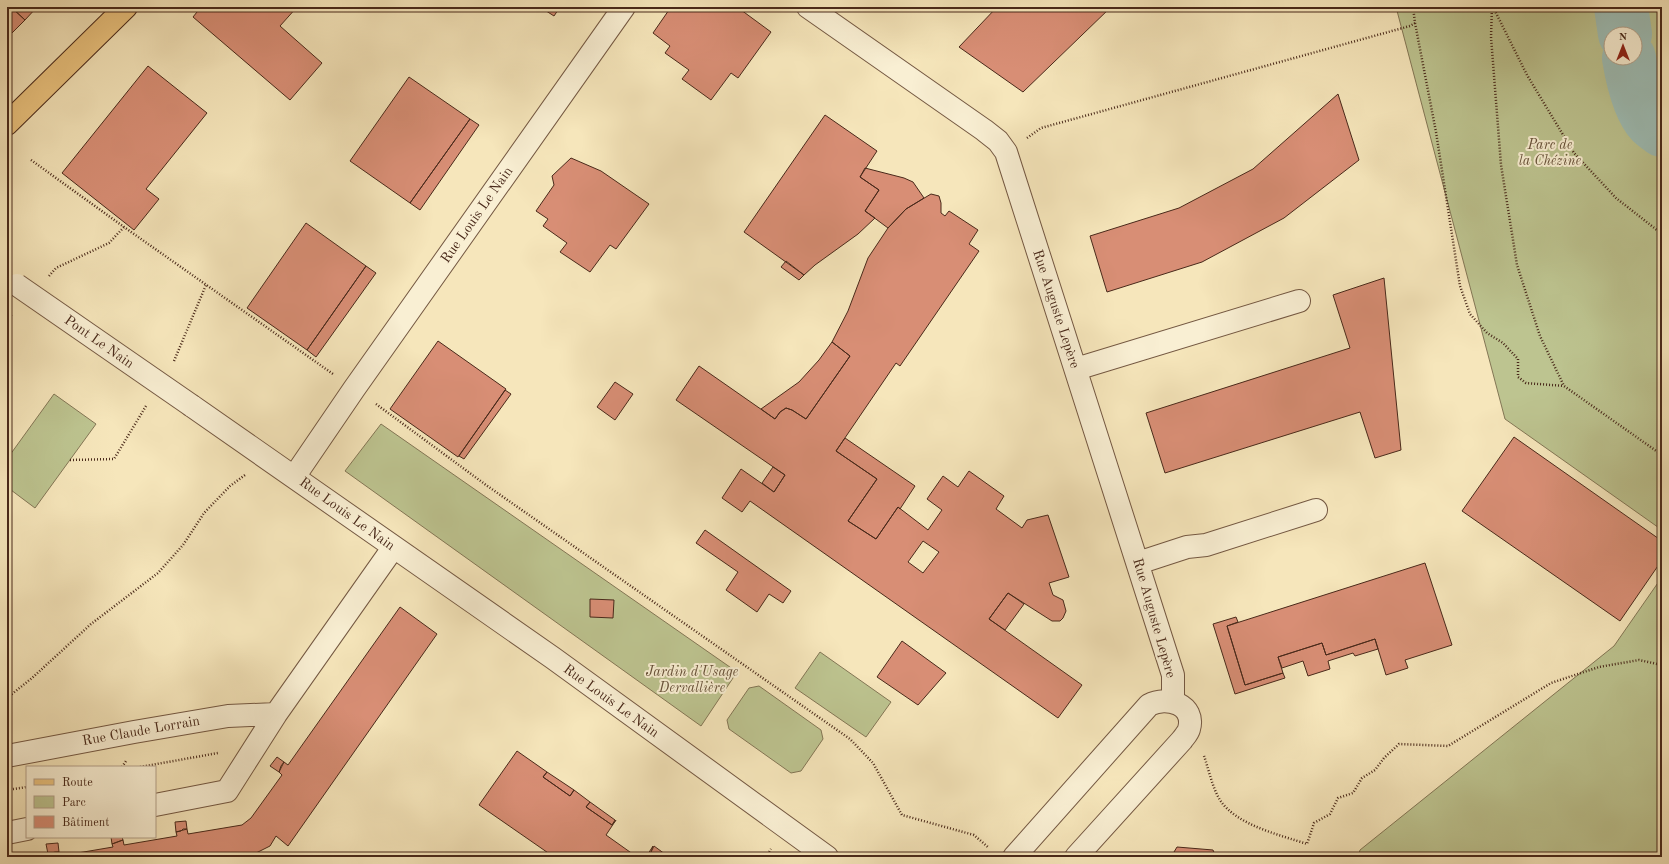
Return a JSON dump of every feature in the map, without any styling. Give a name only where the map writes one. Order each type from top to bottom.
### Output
[{"type":"main road","points":[[7,124],[126,7]]},
{"type":"street","name":"Rue Louis Le Nain","points":[[624,7],[354,389],[294,477],[553,658],[827,857]]},
{"type":"street","name":"Rue Auguste Lepère","points":[[808,7],[984,130],[998,141],[1006,152],[1173,675],[1173,702],[1161,700],[1149,706],[1014,857]]},
{"type":"street","name":"Pont Le Nain","points":[[12,281],[294,477]]},
{"type":"street","points":[[1076,369],[1299,301]]},
{"type":"street","points":[[1138,563],[1187,547],[1206,545],[1316,510]]},
{"type":"street","points":[[156,805],[227,791],[276,714],[394,548]]},
{"type":"street","points":[[1076,857],[1182,740],[1189,730],[1188,715],[1180,704],[1173,702]]},
{"type":"street","name":"Rue Claude Lorrain","points":[[7,756],[228,716],[276,714]]},
{"type":"street","points":[[7,833],[26,829]]},
{"type":"path","points":[[1413,7],[1436,132],[1460,286],[1470,314],[1487,332],[1514,353],[1518,359],[1518,377],[1526,383],[1564,386]]},
{"type":"path","points":[[1492,7],[1527,75],[1574,153],[1616,198],[1662,234]]},
{"type":"path","points":[[1492,7],[1491,37],[1501,165],[1517,265],[1540,336],[1564,386],[1662,455]]},
{"type":"path","points":[[1055,124],[1286,62],[1410,26],[1415,23]]},
{"type":"path","points":[[31,160],[354,389],[486,485],[850,739],[873,763],[902,814],[974,836],[990,848]]},
{"type":"path","points":[[45,279],[56,268],[109,243],[124,227]]},
{"type":"path","points":[[7,320],[12,314]]},
{"type":"path","points":[[7,698],[32,678],[91,624],[158,572],[183,545],[204,513],[230,486],[247,474]]},
{"type":"path","points":[[1189,723],[1198,739],[1214,788],[1220,800],[1227,809],[1238,818],[1263,830],[1307,844],[1314,822],[1330,814],[1338,798],[1354,793],[1362,778],[1375,770],[1384,758],[1399,744],[1448,746],[1551,683],[1599,667],[1640,660],[1662,665]]},
{"type":"path","points":[[146,766],[218,753]]},
{"type":"path","points":[[7,790],[26,787]]},
{"type":"green space","name":"Parc de la Chézine","points":[[1396,7],[1662,7],[1662,530],[1505,419]]},
{"type":"green space","points":[[54,394],[96,424],[35,508],[7,487],[7,459]]},
{"type":"green space","name":"Jardin d'Usage Dervallière","points":[[381,424],[737,672],[701,726],[345,471]]},
{"type":"green space","points":[[1662,577],[1662,857],[1358,857],[1360,850],[1614,646]]},
{"type":"green space","points":[[820,652],[891,702],[866,737],[795,688]]},
{"type":"green space","points":[[759,686],[821,730],[823,739],[801,771],[791,773],[729,729],[727,720],[749,688]]},
{"type":"building","points":[[7,7],[11,7],[25,20],[7,38]]},
{"type":"building","points":[[11,7],[37,7],[25,20]]},
{"type":"building","points":[[201,7],[297,7],[280,26],[322,63],[290,100],[193,17]]},
{"type":"building","points":[[540,7],[560,7],[554,16]]},
{"type":"building","points":[[671,7],[737,7],[771,32],[738,78],[731,73],[711,100],[682,79],[689,70],[665,53],[670,46],[653,33]]},
{"type":"building","points":[[997,7],[1111,7],[1023,92],[959,47]]},
{"type":"building","points":[[148,66],[207,113],[146,189],[159,199],[134,230],[62,173]]},
{"type":"building","points":[[409,77],[470,119],[410,203],[350,161]]},
{"type":"building","points":[[1338,94],[1359,160],[1284,218],[1202,262],[1107,292],[1090,236],[1179,208],[1253,169]]},
{"type":"building","points":[[825,115],[877,151],[860,177],[879,190],[865,211],[875,218],[858,234],[815,265],[804,275],[744,232]]},
{"type":"building","points":[[470,119],[479,125],[420,210],[410,203]]},
{"type":"building","points":[[571,158],[601,171],[649,204],[616,249],[610,245],[590,272],[560,252],[567,243],[543,226],[548,219],[536,211],[554,185],[552,176]]},
{"type":"building","points":[[865,168],[904,178],[913,182],[924,198],[906,209],[888,228],[865,211],[879,190],[860,177]]},
{"type":"building","points":[[931,194],[939,196],[941,213],[945,216],[949,211],[978,230],[969,244],[979,251],[900,366],[896,363],[836,451],[877,479],[848,521],[876,539],[898,507],[928,530],[942,510],[927,499],[943,476],[958,487],[969,471],[1004,496],[996,509],[1022,528],[1027,520],[1048,515],[1069,577],[1049,583],[1053,595],[1063,600],[1066,611],[1063,618],[1060,621],[1052,621],[1008,593],[989,619],[1082,685],[1058,718],[750,501],[742,512],[722,498],[741,469],[774,492],[785,475],[676,400],[699,366],[775,419],[780,412],[786,408],[806,419],[850,356],[832,342],[848,311],[868,258],[888,228],[906,209]],"holes":[[[923,541],[939,552],[923,573],[908,562]]]},
{"type":"building","points":[[306,223],[366,266],[307,350],[247,308]]},
{"type":"building","points":[[786,261],[804,275],[799,280],[781,267]]},
{"type":"building","points":[[366,266],[376,273],[316,357],[307,350]]},
{"type":"building","points":[[1384,278],[1401,450],[1375,458],[1360,412],[1165,473],[1146,413],[1350,348],[1333,295]]},
{"type":"building","points":[[438,341],[506,389],[458,457],[390,409]]},
{"type":"building","points":[[832,342],[850,356],[806,419],[786,408],[780,412],[775,419],[761,409],[799,382],[819,360]]},
{"type":"building","points":[[615,382],[633,394],[615,420],[597,407]]},
{"type":"building","points":[[505,390],[511,394],[464,459],[459,456]]},
{"type":"building","points":[[1514,437],[1662,541],[1662,560],[1620,621],[1462,511]]},
{"type":"building","points":[[845,438],[915,486],[900,509],[898,507],[876,539],[848,521],[877,479],[836,451]]},
{"type":"building","points":[[773,467],[785,475],[774,492],[762,483]]},
{"type":"building","points":[[705,530],[791,591],[783,603],[769,594],[757,612],[726,590],[738,572],[696,543]]},
{"type":"building","points":[[1425,563],[1452,645],[1405,660],[1408,668],[1386,675],[1375,639],[1326,655],[1322,643],[1278,657],[1283,673],[1245,685],[1227,626]]},
{"type":"building","points":[[1008,593],[1024,604],[1005,630],[989,619]]},
{"type":"building","points":[[590,599],[614,600],[613,618],[590,617]]},
{"type":"building","points":[[400,607],[437,634],[288,846],[276,836],[270,846],[254,854],[246,855],[246,857],[48,857],[48,854],[55,852],[59,852],[60,856],[113,847],[112,844],[123,840],[124,845],[177,836],[176,832],[183,829],[187,829],[188,834],[242,825],[251,818],[282,775],[279,772],[281,766],[284,762],[288,765]]},
{"type":"building","points":[[1236,617],[1238,622],[1227,626],[1245,685],[1283,673],[1285,678],[1235,694],[1213,624]]},
{"type":"building","points":[[1375,639],[1378,649],[1355,656],[1353,653],[1328,661],[1330,669],[1308,676],[1303,661],[1282,668],[1278,657],[1322,643],[1326,655]]},
{"type":"building","points":[[902,641],[946,673],[918,705],[877,677]]},
{"type":"building","points":[[517,751],[547,772],[543,777],[570,796],[574,790],[590,802],[586,807],[612,825],[616,820],[606,835],[637,857],[554,857],[479,805]]},
{"type":"building","points":[[277,757],[284,762],[279,772],[270,766]]},
{"type":"building","points":[[547,772],[574,790],[570,796],[543,777]]},
{"type":"building","points":[[590,802],[615,820],[612,825],[586,807]]},
{"type":"building","points":[[186,821],[187,829],[176,832],[175,822]]},
{"type":"building","points":[[111,838],[122,838],[123,840],[112,844]]},
{"type":"building","points":[[58,843],[59,852],[48,854],[46,844]]},
{"type":"building","points":[[653,846],[651,852],[658,857],[646,857]]},
{"type":"building","points":[[654,846],[669,857],[658,857],[651,852]]},
{"type":"building","points":[[1177,847],[1213,850],[1216,857],[1171,857]]},
{"type":"waterway","points":[[1621,7],[1624,26]]},
{"type":"waterway","points":[[1631,66],[1634,82],[1643,109],[1652,122],[1662,130]]}]
